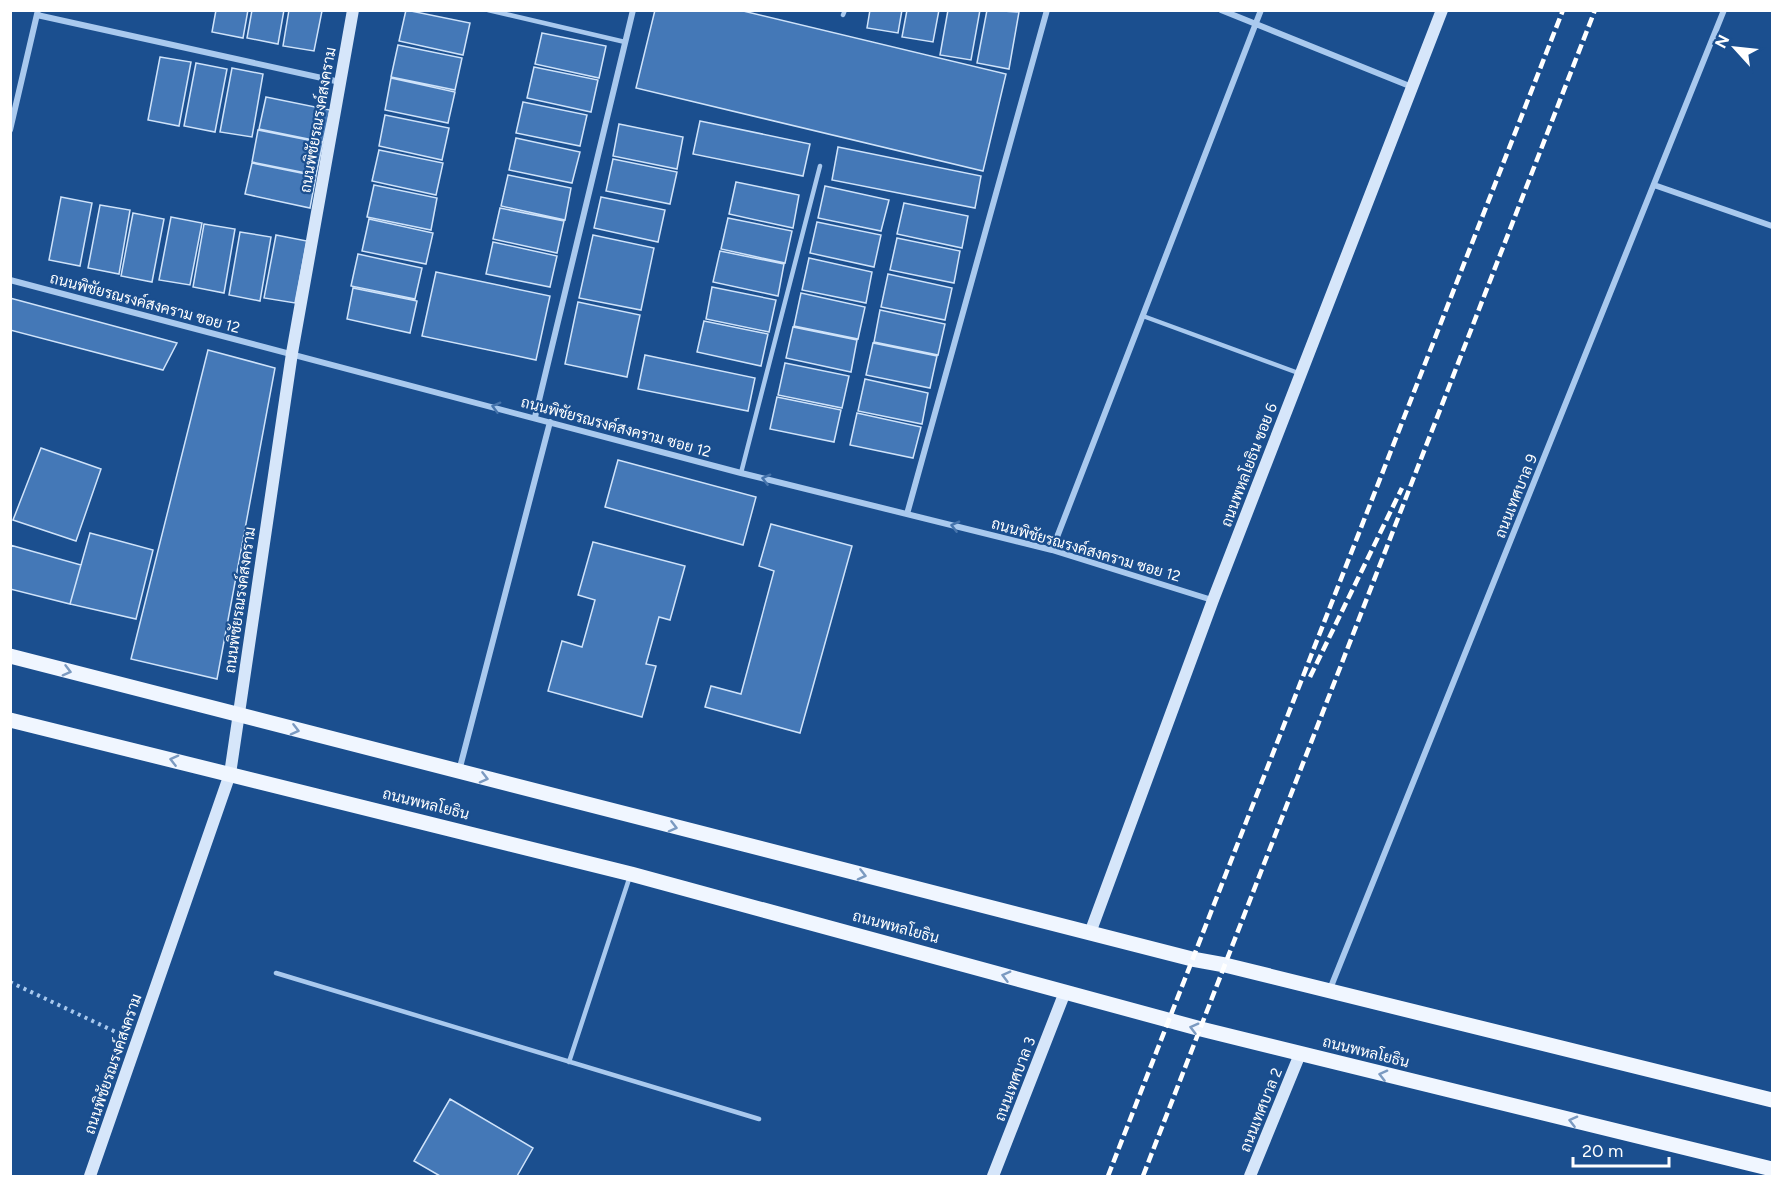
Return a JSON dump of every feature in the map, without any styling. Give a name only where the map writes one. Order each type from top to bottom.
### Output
[{"type":"main road","points":[[10,656],[1090,933],[1773,1100]]},
{"type":"main road","name":"ถนนพหลโยธิน","points":[[10,720],[631,874],[1300,1054],[1773,1169]]},
{"type":"street","name":"ถนนพิชัยรณรงค์สงคราม","points":[[90,1176],[230,774],[292,353],[353,10]]},
{"type":"street","points":[[534,417],[633,10]]},
{"type":"street","points":[[908,514],[1047,10]]},
{"type":"street","points":[[1221,10],[1412,87]]},
{"type":"street","points":[[1052,550],[1261,10]]},
{"type":"street","name":"ถนนพหลโยธิน ซอย 6","points":[[1090,933],[1213,600],[1442,10]]},
{"type":"street","name":"ถนนเทศบาล 9","points":[[1329,991],[1725,10]]},
{"type":"street","points":[[10,130],[37,13],[340,82]]},
{"type":"street","points":[[1654,185],[1773,226]]},
{"type":"street","name":"ถนนพิชัยรณรงค์สงคราม ซอย 12","points":[[10,280],[741,473],[1052,550],[1213,600]]},
{"type":"street","points":[[459,772],[550,422]]},
{"type":"street","name":"ถนนเทศบาล 3","points":[[993,1176],[1065,992]]},
{"type":"street","name":"ถนนเทศบาล 2","points":[[1250,1176],[1300,1054]]},
{"type":"lane","points":[[488,10],[625,42]]},
{"type":"lane","points":[[741,473],[820,166]]},
{"type":"lane","points":[[1143,316],[1301,374]]},
{"type":"lane","points":[[569,1062],[631,874]]},
{"type":"lane","points":[[276,974],[759,1119]]},
{"type":"path","points":[[10,982],[137,1041]]},
{"type":"building","points":[[216,10],[248,10],[243,38],[212,32]]},
{"type":"building","points":[[252,10],[284,10],[278,44],[247,38]]},
{"type":"building","points":[[289,10],[322,11],[314,51],[283,46]]},
{"type":"building","points":[[406,10],[470,23],[463,55],[399,41]]},
{"type":"building","points":[[655,10],[739,10],[1006,74],[983,171],[636,88]]},
{"type":"building","points":[[870,10],[902,10],[898,33],[867,28]]},
{"type":"building","points":[[907,10],[939,10],[933,42],[902,37]]},
{"type":"building","points":[[948,10],[980,10],[971,60],[940,55]]},
{"type":"building","points":[[987,10],[1019,12],[1009,69],[977,63]]},
{"type":"building","points":[[542,33],[606,46],[599,78],[535,64]]},
{"type":"building","points":[[398,45],[462,58],[455,90],[391,77]]},
{"type":"building","points":[[160,57],[191,62],[179,126],[148,120]]},
{"type":"building","points":[[196,63],[227,69],[215,132],[184,126]]},
{"type":"building","points":[[534,67],[598,80],[591,112],[527,98]]},
{"type":"building","points":[[232,68],[263,74],[252,137],[220,132]]},
{"type":"building","points":[[391,78],[455,92],[448,123],[385,110]]},
{"type":"building","points":[[266,97],[330,110],[323,142],[259,129]]},
{"type":"building","points":[[523,102],[587,115],[580,146],[516,133]]},
{"type":"building","points":[[385,115],[449,128],[442,160],[379,146]]},
{"type":"building","points":[[700,121],[810,144],[803,176],[693,154]]},
{"type":"building","points":[[619,124],[683,137],[677,169],[613,156]]},
{"type":"building","points":[[258,130],[323,143],[316,175],[252,162]]},
{"type":"building","points":[[516,138],[580,152],[572,183],[509,170]]},
{"type":"building","points":[[838,147],[981,176],[975,208],[832,180]]},
{"type":"building","points":[[379,150],[443,163],[436,195],[372,181]]},
{"type":"building","points":[[613,159],[677,172],[670,204],[606,191]]},
{"type":"building","points":[[252,163],[316,176],[310,208],[245,194]]},
{"type":"building","points":[[508,175],[571,188],[565,220],[501,206]]},
{"type":"building","points":[[736,182],[799,195],[793,228],[729,214]]},
{"type":"building","points":[[374,185],[437,198],[431,230],[367,217]]},
{"type":"building","points":[[825,186],[889,200],[881,231],[818,218]]},
{"type":"building","points":[[61,197],[92,203],[80,266],[49,260]]},
{"type":"building","points":[[601,197],[665,210],[658,242],[594,228]]},
{"type":"building","points":[[904,203],[968,216],[962,248],[897,234]]},
{"type":"building","points":[[100,205],[130,210],[119,274],[88,268]]},
{"type":"building","points":[[500,208],[564,221],[557,253],[493,239]]},
{"type":"building","points":[[133,213],[164,219],[152,282],[121,276]]},
{"type":"building","points":[[171,217],[202,223],[190,285],[159,280]]},
{"type":"building","points":[[728,218],[792,231],[785,263],[721,249]]},
{"type":"building","points":[[369,219],[433,233],[426,264],[362,251]]},
{"type":"building","points":[[817,222],[881,235],[874,267],[810,253]]},
{"type":"building","points":[[204,224],[235,229],[224,293],[193,287]]},
{"type":"building","points":[[240,232],[271,237],[260,301],[229,295]]},
{"type":"building","points":[[276,235],[307,241],[295,303],[264,298]]},
{"type":"building","points":[[593,235],[654,248],[641,310],[579,298]]},
{"type":"building","points":[[897,238],[960,251],[954,283],[890,270]]},
{"type":"building","points":[[493,242],[557,256],[550,287],[486,274]]},
{"type":"building","points":[[720,251],[784,264],[778,296],[713,282]]},
{"type":"building","points":[[358,254],[422,268],[415,299],[351,286]]},
{"type":"building","points":[[809,258],[872,272],[866,303],[802,290]]},
{"type":"building","points":[[436,272],[550,296],[536,360],[422,336]]},
{"type":"building","points":[[888,274],[952,288],[945,320],[881,307]]},
{"type":"building","points":[[712,287],[776,300],[769,332],[706,319]]},
{"type":"building","points":[[353,288],[417,301],[410,333],[347,319]]},
{"type":"building","points":[[801,293],[865,307],[858,339],[794,326]]},
{"type":"building","points":[[10,298],[177,343],[163,370],[10,330]]},
{"type":"building","points":[[578,302],[640,315],[627,377],[565,364]]},
{"type":"building","points":[[880,310],[945,324],[938,355],[874,342]]},
{"type":"building","points":[[704,321],[768,334],[761,366],[697,352]]},
{"type":"building","points":[[793,327],[857,340],[851,372],[786,358]]},
{"type":"building","points":[[873,343],[937,356],[930,388],[866,375]]},
{"type":"building","points":[[208,350],[275,368],[217,679],[131,659]]},
{"type":"building","points":[[645,355],[755,378],[748,411],[638,389]]},
{"type":"building","points":[[785,363],[849,376],[842,408],[778,395]]},
{"type":"building","points":[[865,379],[928,393],[922,424],[858,411]]},
{"type":"building","points":[[777,397],[841,410],[834,442],[770,429]]},
{"type":"building","points":[[857,413],[921,427],[913,458],[850,445]]},
{"type":"building","points":[[41,448],[101,469],[76,541],[13,520]]},
{"type":"building","points":[[618,460],[756,497],[743,545],[605,507]]},
{"type":"building","points":[[771,524],[852,546],[800,733],[705,707],[711,686],[741,694],[774,571],[759,566]]},
{"type":"building","points":[[90,533],[153,550],[136,619],[70,604]]},
{"type":"building","points":[[593,542],[685,566],[670,620],[659,617],[646,664],[656,666],[642,717],[548,691],[562,641],[582,647],[595,600],[578,595]]},
{"type":"building","points":[[10,545],[81,565],[70,604],[10,589]]},
{"type":"building","points":[[450,1099],[533,1148],[517,1176],[440,1176],[414,1161]]},
{"type":"railway","points":[[1108,1176],[1563,10]]},
{"type":"railway","points":[[1143,1176],[1595,10]]},
{"type":"railway","points":[[1310,677],[1402,488]]}]
